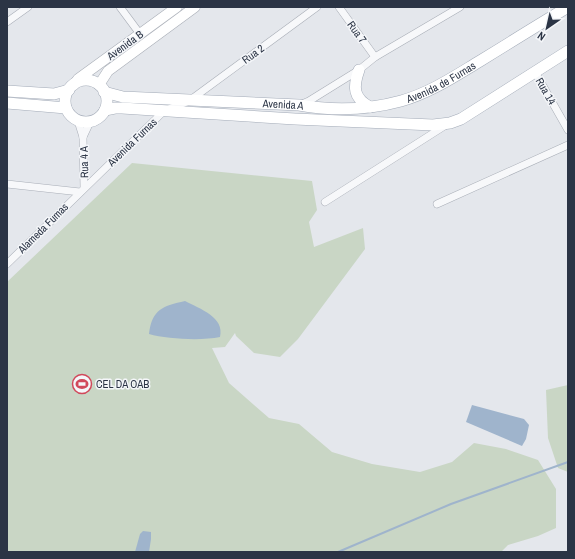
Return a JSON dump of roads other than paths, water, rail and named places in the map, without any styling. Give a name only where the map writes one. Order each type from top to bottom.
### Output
[{"type":"main road","name":"Avenida de Furnas","points":[[299,105],[321,109],[350,109],[402,101],[439,85],[568,7]]},
{"type":"main road","points":[[433,125],[450,123],[461,119],[568,51]]},
{"type":"main road","points":[[359,70],[355,87],[357,95],[361,101],[370,107]]},
{"type":"main road","points":[[7,91],[54,94],[83,81],[94,82],[101,89],[106,101],[105,110],[96,120],[90,122],[78,121],[68,113],[66,108],[66,96],[71,87]]},
{"type":"main road","name":"Avenida A","points":[[101,89],[123,98],[299,105]]},
{"type":"main road","points":[[7,103],[66,108]]},
{"type":"main road","name":"Avenida A","points":[[105,110],[114,108],[295,119],[433,125]]},
{"type":"street","points":[[7,22],[28,7]]},
{"type":"street","points":[[120,7],[140,34]]},
{"type":"street","name":"Avenida B","points":[[71,87],[78,79],[177,7]]},
{"type":"street","name":"Avenida B","points":[[101,89],[108,71],[195,7]]},
{"type":"street","name":"Rua 2","points":[[189,101],[317,7]]},
{"type":"street","name":"Rua 7","points":[[339,7],[375,58]]},
{"type":"street","name":"Avenida A","points":[[299,105],[309,101],[359,70],[375,58],[460,7]]},
{"type":"street","name":"Rua 14","points":[[535,72],[568,130]]},
{"type":"street","name":"Avenida Furnas","points":[[82,190],[164,111],[189,101]]},
{"type":"street","name":"Rua 4 A","points":[[78,121],[83,137],[82,190]]},
{"type":"street","name":"Rua 4 A","points":[[83,137],[90,122]]},
{"type":"street","points":[[325,202],[450,123]]},
{"type":"street","points":[[420,143],[433,125]]},
{"type":"street","points":[[437,204],[568,145]]},
{"type":"street","points":[[7,184],[82,190]]},
{"type":"street","name":"Alameda Fumas","points":[[7,264],[82,190]]},
{"type":"water","points":[[185,301],[210,314],[215,319],[221,330],[220,337],[184,339],[149,334],[153,319],[160,310]]},
{"type":"water","points":[[472,405],[524,419],[529,425],[526,439],[522,446],[466,422]]},
{"type":"water","points":[[143,531],[151,532],[149,552],[135,552],[140,534]]},
{"type":"waterway","points":[[338,552],[451,504],[568,462]]},
{"type":"place","name":"CEL DA OAB","points":[[82,384]]}]
